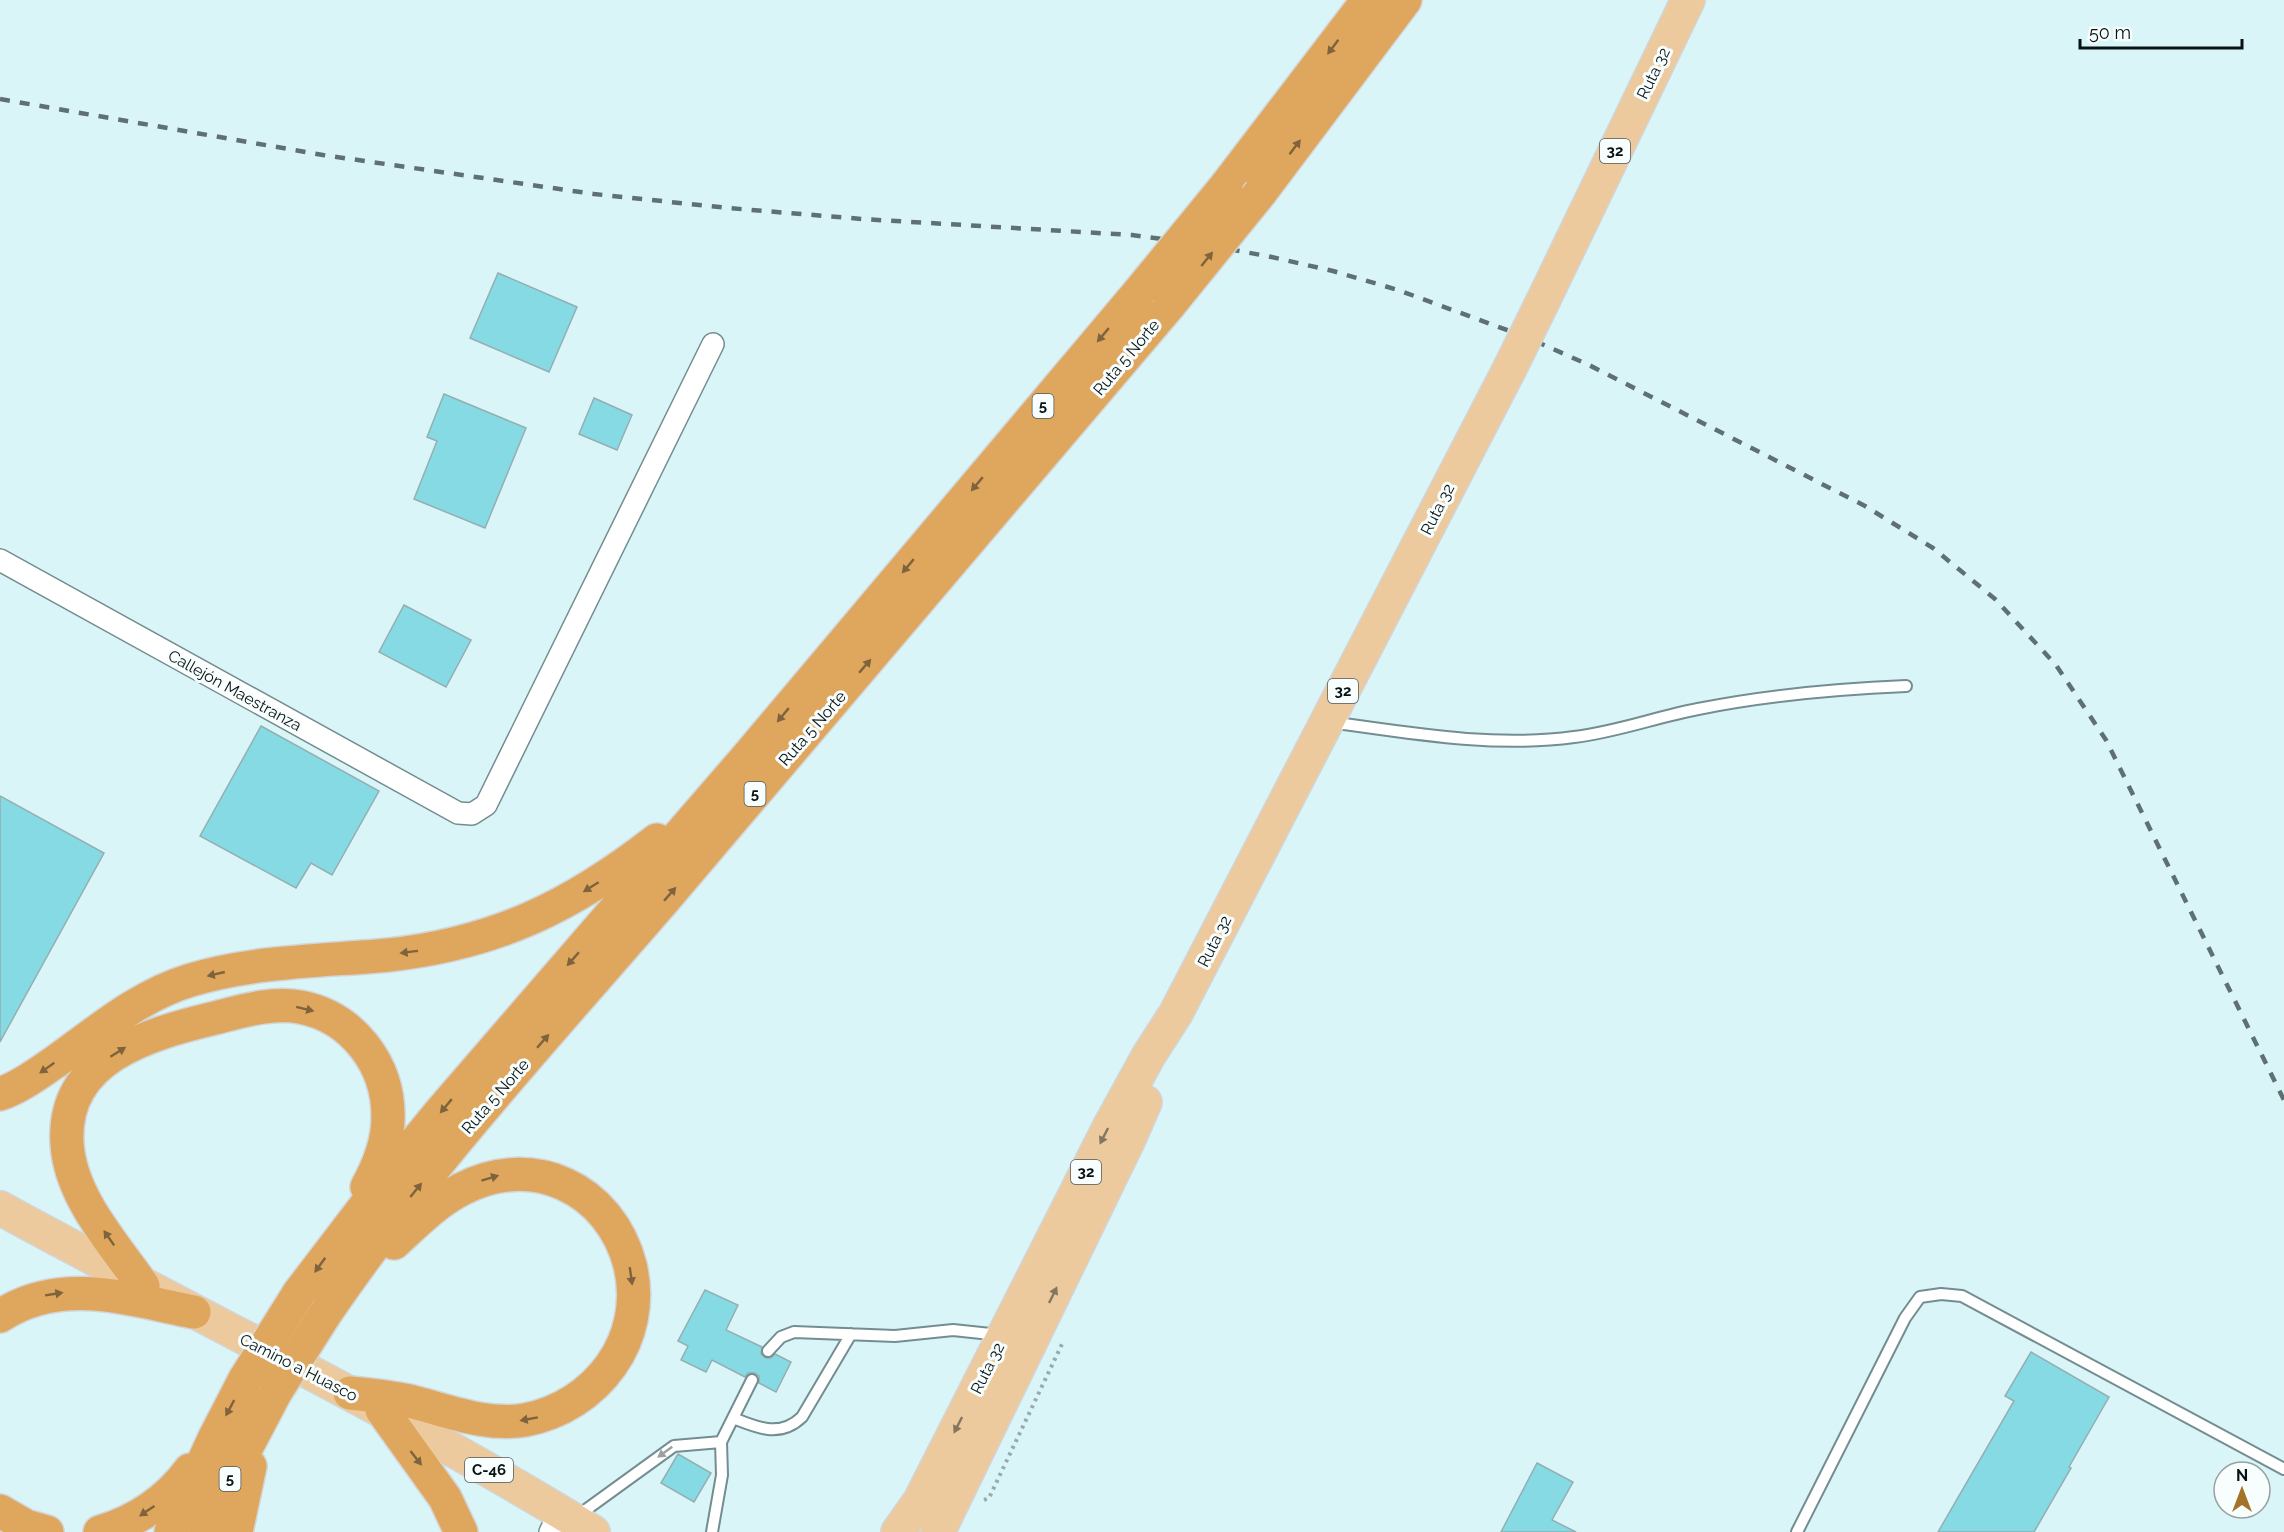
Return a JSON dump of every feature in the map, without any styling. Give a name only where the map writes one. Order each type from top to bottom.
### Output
[{"type":"highway","name":"Ruta 5 Norte","points":[[171,1532],[245,1379],[299,1293],[340,1237],[443,1109],[749,755],[1140,291],[1226,186],[1368,0]]},
{"type":"highway","name":"Ruta 5 Norte","points":[[206,1532],[256,1427],[275,1393],[325,1314],[378,1238],[455,1144],[873,656],[1170,304],[1260,193],[1405,0]]},
{"type":"highway","points":[[0,1094],[28,1081],[138,1005],[166,989],[190,980],[250,967],[425,950],[490,935],[543,914],[626,864],[658,839],[749,755]]},
{"type":"highway","points":[[143,1286],[98,1221],[78,1187],[67,1144],[69,1110],[82,1084],[93,1071],[127,1046],[173,1028],[248,1009],[285,1005],[300,1007],[332,1019],[348,1029],[361,1042],[379,1070],[388,1105],[386,1134],[371,1179],[340,1237]]},
{"type":"highway","points":[[343,1287],[445,1198],[482,1180],[519,1173],[552,1178],[566,1184],[594,1204],[615,1230],[630,1264],[633,1296],[627,1332],[613,1363],[600,1380],[575,1401],[544,1416],[522,1420],[486,1419],[408,1401],[350,1393]]},
{"type":"highway","points":[[0,1316],[28,1301],[53,1294],[79,1292],[194,1312]]},
{"type":"highway","points":[[382,1410],[445,1498],[461,1532]]},
{"type":"highway","points":[[236,1532],[256,1427]]},
{"type":"highway","points":[[100,1532],[134,1519],[164,1498],[178,1486],[215,1437]]},
{"type":"highway","points":[[0,1510],[26,1526],[47,1532]]},
{"type":"main road","name":"Ruta 32","points":[[898,1532],[920,1501],[1016,1342],[1128,1141],[1162,1056],[1176,1013],[1509,370],[1688,0]]},
{"type":"main road","name":"Camino a Huasco","points":[[0,1208],[143,1286],[382,1410],[569,1524]]},
{"type":"main road","name":"Ruta 32","points":[[938,1532],[1016,1342]]},
{"type":"street","name":"Callejón Maestranza","points":[[0,560],[458,813],[472,814],[486,805],[713,344]]},
{"type":"lane","points":[[1328,721],[1445,736],[1538,740],[1610,731],[1696,709],[1739,701],[1816,691],[1905,686]]},
{"type":"lane","points":[[1797,1532],[1905,1318],[1920,1298],[1941,1293],[1962,1296],[2284,1469]]},
{"type":"lane","points":[[768,1351],[773,1343],[787,1334],[895,1336],[953,1330],[974,1331],[1016,1342]]},
{"type":"lane","points":[[733,1418],[763,1430],[773,1431],[796,1422],[802,1417],[851,1334]]},
{"type":"lane","points":[[712,1532],[722,1475],[721,1442],[752,1380]]},
{"type":"lane","points":[[569,1524],[674,1446],[721,1442]]},
{"type":"building","points":[[498,273],[577,307],[549,372],[470,338]]},
{"type":"building","points":[[444,394],[526,428],[485,528],[414,499],[437,441],[427,437]]},
{"type":"building","points":[[594,398],[632,415],[617,450],[579,434]]},
{"type":"building","points":[[404,605],[471,640],[446,687],[379,652]]},
{"type":"building","points":[[261,726],[379,791],[332,875],[311,863],[296,888],[200,836]]},
{"type":"building","points":[[0,796],[104,853],[0,1042]]},
{"type":"building","points":[[705,1290],[738,1305],[726,1330],[762,1347],[761,1354],[766,1358],[771,1358],[775,1354],[791,1362],[776,1392],[759,1383],[759,1376],[755,1373],[748,1373],[745,1377],[712,1360],[706,1372],[681,1360],[688,1346],[678,1341]]},
{"type":"building","points":[[2031,1352],[2109,1397],[2034,1532],[1938,1532],[2014,1401],[2005,1396]]},
{"type":"building","points":[[678,1454],[711,1473],[694,1502],[661,1483]]},
{"type":"building","points":[[1537,1463],[1573,1482],[1552,1520],[1576,1532],[1501,1532]]},
{"type":"railway","points":[[0,99],[323,155],[594,194],[862,219],[1132,235],[1200,244],[1333,271],[1398,290],[1526,337],[1589,365],[1865,506],[1933,548],[1995,599],[2056,665],[2106,740],[2284,1100]]}]
